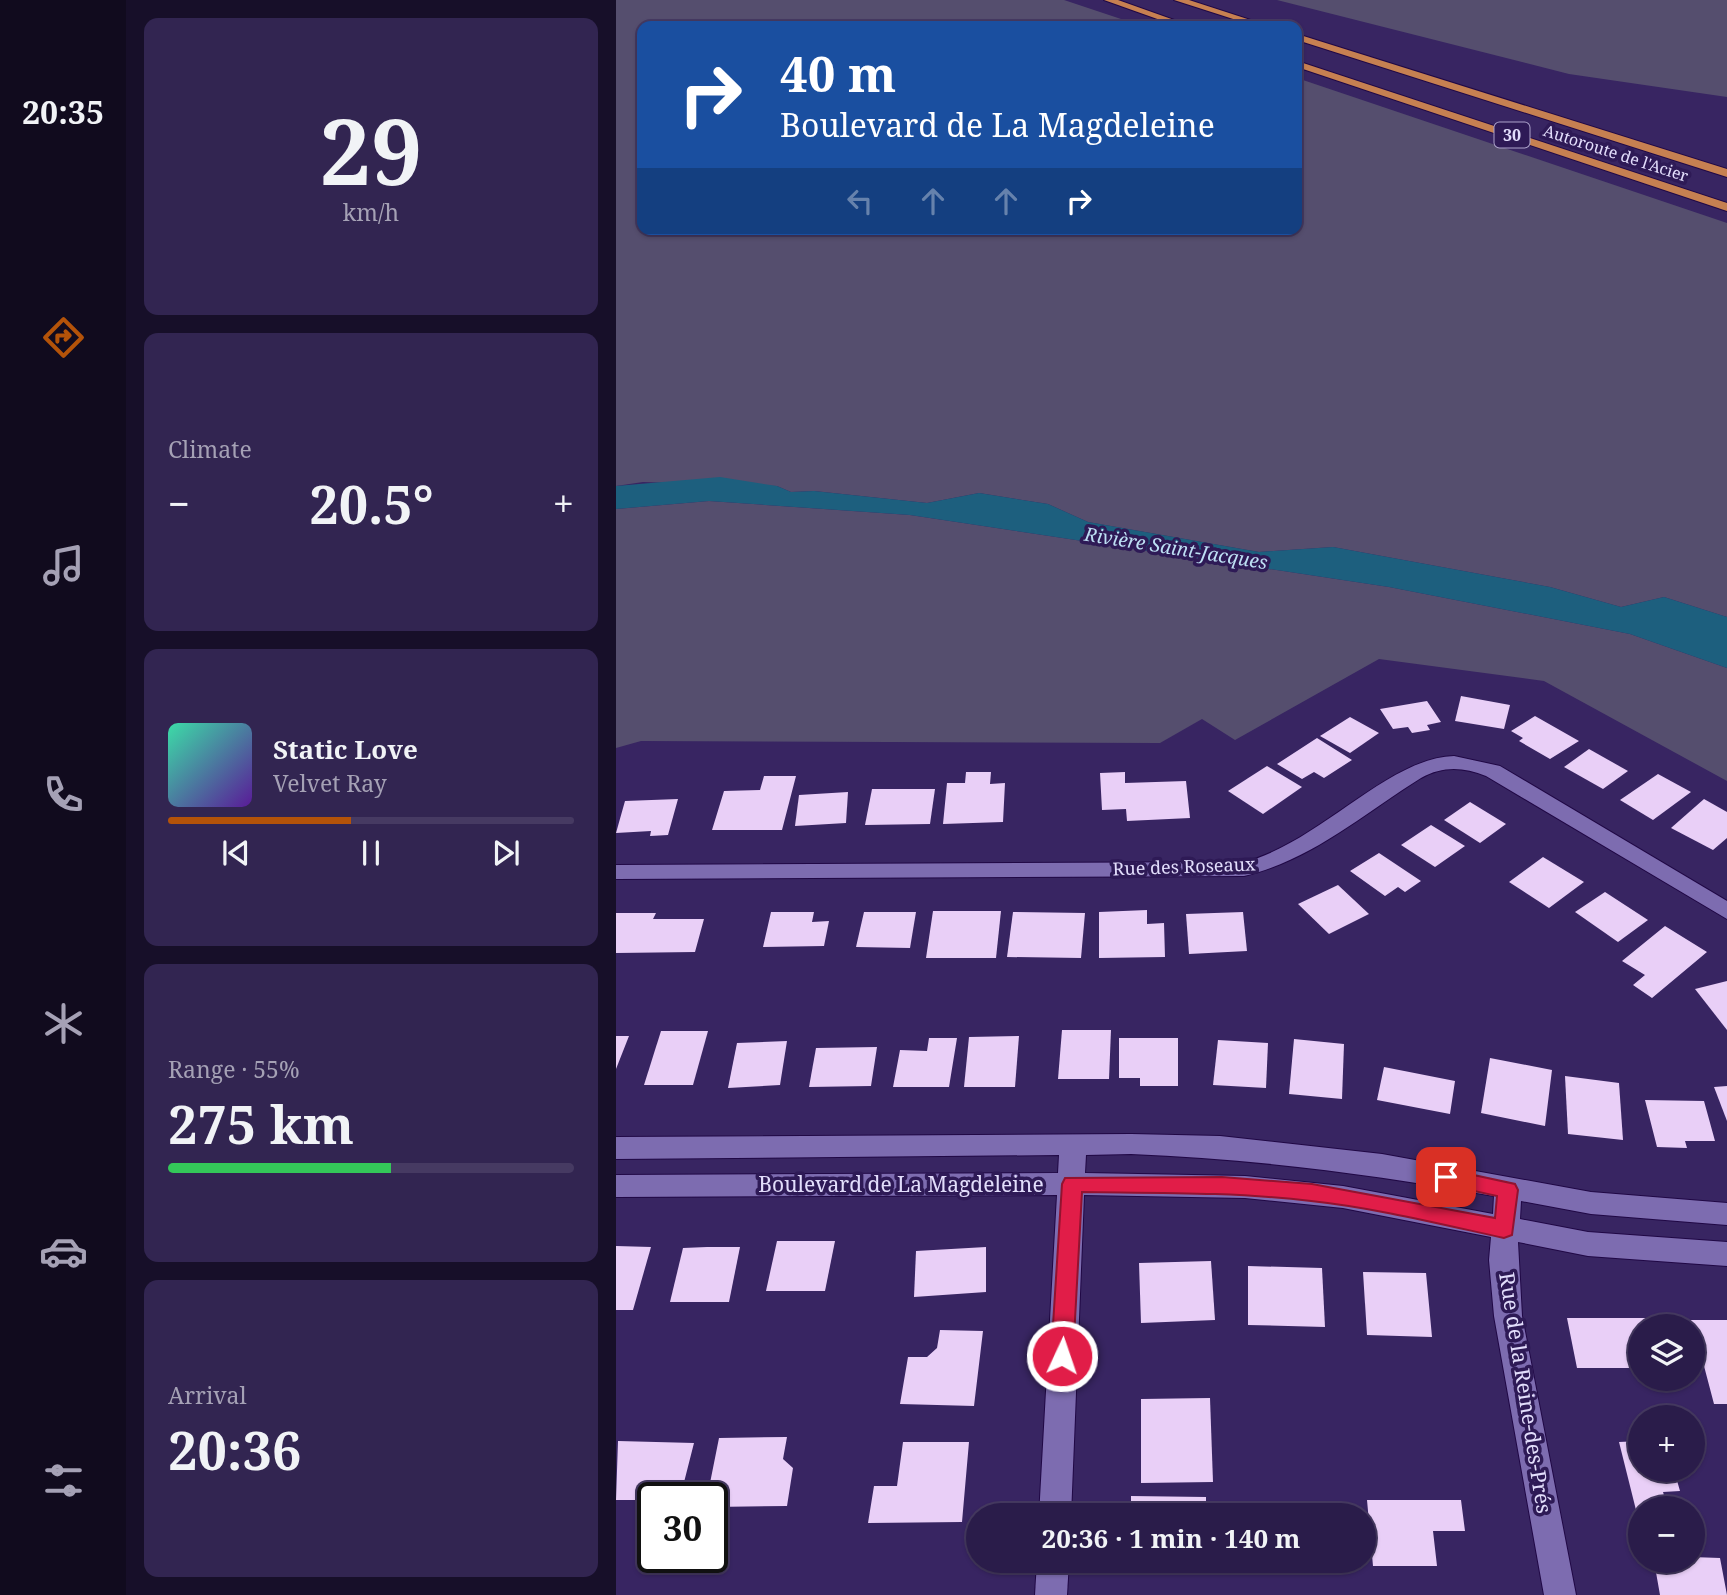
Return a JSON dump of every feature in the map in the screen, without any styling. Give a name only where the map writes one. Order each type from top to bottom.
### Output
[{"type":"highway","points":[[1109,0],[1171,21]]},
{"type":"highway","points":[[1179,0],[1248,21]]},
{"type":"highway","name":"Autoroute de l'Acier","points":[[1302,39],[1727,173]]},
{"type":"highway","name":"Autoroute de l'Acier","points":[[1302,66],[1727,207]]},
{"type":"street","name":"Rue des Roseaux","points":[[616,872],[1244,869],[1273,861],[1425,768],[1458,762],[1493,771],[1727,911]]},
{"type":"street","points":[[1056,1503],[1073,1145]]},
{"type":"street","name":"Boulevard de La Magdeleine","points":[[616,1148],[1174,1145],[1288,1153],[1382,1165],[1507,1190],[1627,1207],[1727,1214]]},
{"type":"street","name":"Boulevard de La Magdeleine","points":[[616,1186],[1222,1185],[1312,1193],[1408,1208],[1504,1229],[1623,1248],[1727,1254]]},
{"type":"street","name":"Rue de la Reine-des-Prés","points":[[1507,1190],[1504,1283],[1508,1316],[1560,1595]]},
{"type":"street","points":[[1051,1595],[1052,1573]]},
{"type":"shaded area","points":[[616,0],[1064,0],[1127,21],[637,21],[637,235],[1302,235],[1302,80],[1727,223],[1727,617],[1664,597],[1621,607],[1550,587],[1333,547],[1259,552],[1088,522],[1048,504],[979,493],[927,503],[814,491],[791,492],[777,486],[643,482],[616,486]]},
{"type":"shaded area","points":[[1277,0],[1727,0],[1727,97],[1569,74]]},
{"type":"shaded area","points":[[709,501],[910,515],[1389,587],[1630,634],[1727,668],[1727,781],[1544,681],[1379,659],[1235,740],[1202,719],[1160,743],[641,741],[616,748],[616,509]]},
{"type":"water","name":"Rivière Saint-Jacques","points":[[720,477],[777,486],[791,492],[814,491],[927,503],[979,493],[1048,504],[1088,522],[1259,552],[1333,547],[1550,587],[1621,607],[1664,597],[1727,617],[1727,668],[1630,634],[1389,587],[910,515],[709,501],[616,509],[616,486]]},
{"type":"building","points":[[1461,696],[1510,705],[1504,729],[1455,721]]},
{"type":"building","points":[[1427,701],[1441,722],[1427,725],[1430,730],[1412,733],[1408,727],[1393,729],[1380,709]]},
{"type":"building","points":[[1535,716],[1579,741],[1550,759],[1519,741],[1523,738],[1511,731]]},
{"type":"building","points":[[1350,717],[1379,733],[1350,753],[1320,736]]},
{"type":"building","points":[[1317,738],[1352,760],[1324,778],[1314,772],[1302,779],[1277,764]]},
{"type":"building","points":[[1589,749],[1628,771],[1603,789],[1564,767]]},
{"type":"building","points":[[1267,766],[1302,787],[1263,814],[1228,791]]},
{"type":"building","points":[[966,772],[991,772],[990,784],[1005,783],[1003,822],[943,824],[947,783],[965,783]]},
{"type":"building","points":[[1125,772],[1125,783],[1186,781],[1190,818],[1127,821],[1126,809],[1102,810],[1100,773]]},
{"type":"building","points":[[1658,774],[1691,792],[1653,820],[1620,800]]},
{"type":"building","points":[[764,776],[796,776],[782,830],[712,830],[724,791],[760,790]]},
{"type":"building","points":[[872,789],[935,789],[930,824],[865,825]]},
{"type":"building","points":[[848,792],[846,823],[795,826],[799,795]]},
{"type":"building","points":[[678,799],[668,835],[650,836],[651,831],[616,833],[625,801]]},
{"type":"building","points":[[1704,799],[1727,812],[1727,838],[1713,850],[1671,828]]},
{"type":"building","points":[[1470,802],[1506,824],[1480,843],[1444,820]]},
{"type":"building","points":[[1431,825],[1465,846],[1435,867],[1401,845]]},
{"type":"building","points":[[1379,853],[1421,881],[1405,892],[1398,887],[1385,896],[1350,871]]},
{"type":"building","points":[[1543,857],[1584,882],[1549,908],[1509,882]]},
{"type":"building","points":[[1338,885],[1369,914],[1329,934],[1298,904]]},
{"type":"building","points":[[1605,892],[1648,920],[1618,942],[1575,912]]},
{"type":"building","points":[[1147,910],[1147,924],[1164,923],[1165,957],[1099,958],[1099,912]]},
{"type":"building","points":[[933,911],[1001,911],[996,958],[926,958]]},
{"type":"building","points":[[771,912],[814,912],[812,922],[829,921],[824,946],[763,947]]},
{"type":"building","points":[[864,912],[916,912],[910,948],[856,947]]},
{"type":"building","points":[[1013,912],[1085,913],[1081,958],[1007,957]]},
{"type":"building","points":[[1243,912],[1247,951],[1189,954],[1186,914]]},
{"type":"building","points":[[616,913],[656,913],[653,919],[704,919],[695,952],[616,953]]},
{"type":"building","points":[[1665,926],[1707,952],[1652,998],[1633,985],[1645,975],[1622,961]]},
{"type":"building","points":[[1727,981],[1727,1030],[1695,989]]},
{"type":"building","points":[[1062,1030],[1111,1030],[1109,1079],[1058,1079]]},
{"type":"building","points":[[661,1031],[708,1031],[693,1085],[644,1085]]},
{"type":"building","points":[[616,1036],[629,1036],[616,1069]]},
{"type":"building","points":[[1019,1036],[1015,1087],[964,1087],[969,1037]]},
{"type":"building","points":[[929,1038],[957,1038],[949,1087],[893,1087],[900,1050],[927,1051]]},
{"type":"building","points":[[1119,1038],[1178,1038],[1178,1086],[1140,1086],[1140,1078],[1119,1078]]},
{"type":"building","points":[[1294,1039],[1344,1044],[1342,1099],[1289,1094]]},
{"type":"building","points":[[1218,1040],[1268,1043],[1266,1088],[1213,1085]]},
{"type":"building","points":[[787,1041],[780,1085],[728,1088],[737,1043]]},
{"type":"building","points":[[877,1047],[871,1086],[809,1087],[816,1048]]},
{"type":"building","points":[[1490,1058],[1552,1070],[1545,1126],[1481,1113]]},
{"type":"building","points":[[1384,1067],[1455,1081],[1450,1114],[1377,1100]]},
{"type":"building","points":[[1565,1076],[1619,1083],[1623,1140],[1568,1134]]},
{"type":"building","points":[[1727,1086],[1727,1121],[1714,1087]]},
{"type":"building","points":[[1645,1100],[1704,1101],[1715,1141],[1685,1141],[1687,1148],[1657,1147]]},
{"type":"building","points":[[777,1241],[835,1241],[825,1291],[766,1291]]},
{"type":"building","points":[[616,1246],[651,1247],[633,1310],[616,1310]]},
{"type":"building","points":[[740,1247],[729,1302],[670,1302],[683,1248]]},
{"type":"building","points":[[986,1247],[986,1292],[914,1297],[916,1251]]},
{"type":"building","points":[[1211,1261],[1215,1320],[1141,1323],[1139,1263]]},
{"type":"building","points":[[1248,1266],[1322,1268],[1325,1327],[1248,1325]]},
{"type":"building","points":[[1363,1272],[1426,1273],[1432,1337],[1367,1335]]},
{"type":"building","points":[[1567,1318],[1628,1318],[1628,1368],[1577,1368]]},
{"type":"building","points":[[1705,1320],[1727,1320],[1727,1404],[1714,1404],[1705,1370]]},
{"type":"building","points":[[940,1330],[983,1331],[974,1406],[900,1404],[908,1357],[927,1357],[937,1348]]},
{"type":"building","points":[[1210,1398],[1213,1482],[1141,1483],[1141,1399]]},
{"type":"building","points":[[787,1437],[783,1459],[793,1468],[787,1506],[728,1507],[728,1482],[710,1482],[719,1438]]},
{"type":"building","points":[[618,1441],[694,1443],[684,1482],[637,1482],[637,1500],[616,1500]]},
{"type":"building","points":[[903,1442],[969,1442],[962,1522],[868,1523],[874,1486],[897,1486]]},
{"type":"building","points":[[1619,1442],[1628,1442],[1628,1478]]},
{"type":"building","points":[[1629,1482],[1677,1482],[1680,1491],[1663,1492],[1664,1496],[1632,1496]]},
{"type":"building","points":[[1131,1496],[1206,1497],[1206,1503],[1131,1503]]},
{"type":"building","points":[[1367,1500],[1461,1500],[1465,1531],[1433,1531],[1437,1566],[1376,1566],[1376,1503],[1367,1503]]},
{"type":"building","points":[[1705,1557],[1720,1558],[1727,1595],[1660,1595],[1656,1573],[1705,1573]]},
{"type":"route","points":[[1062,1356],[1072,1184],[1222,1185],[1312,1193],[1408,1208],[1504,1229],[1507,1190],[1446,1177]]}]
